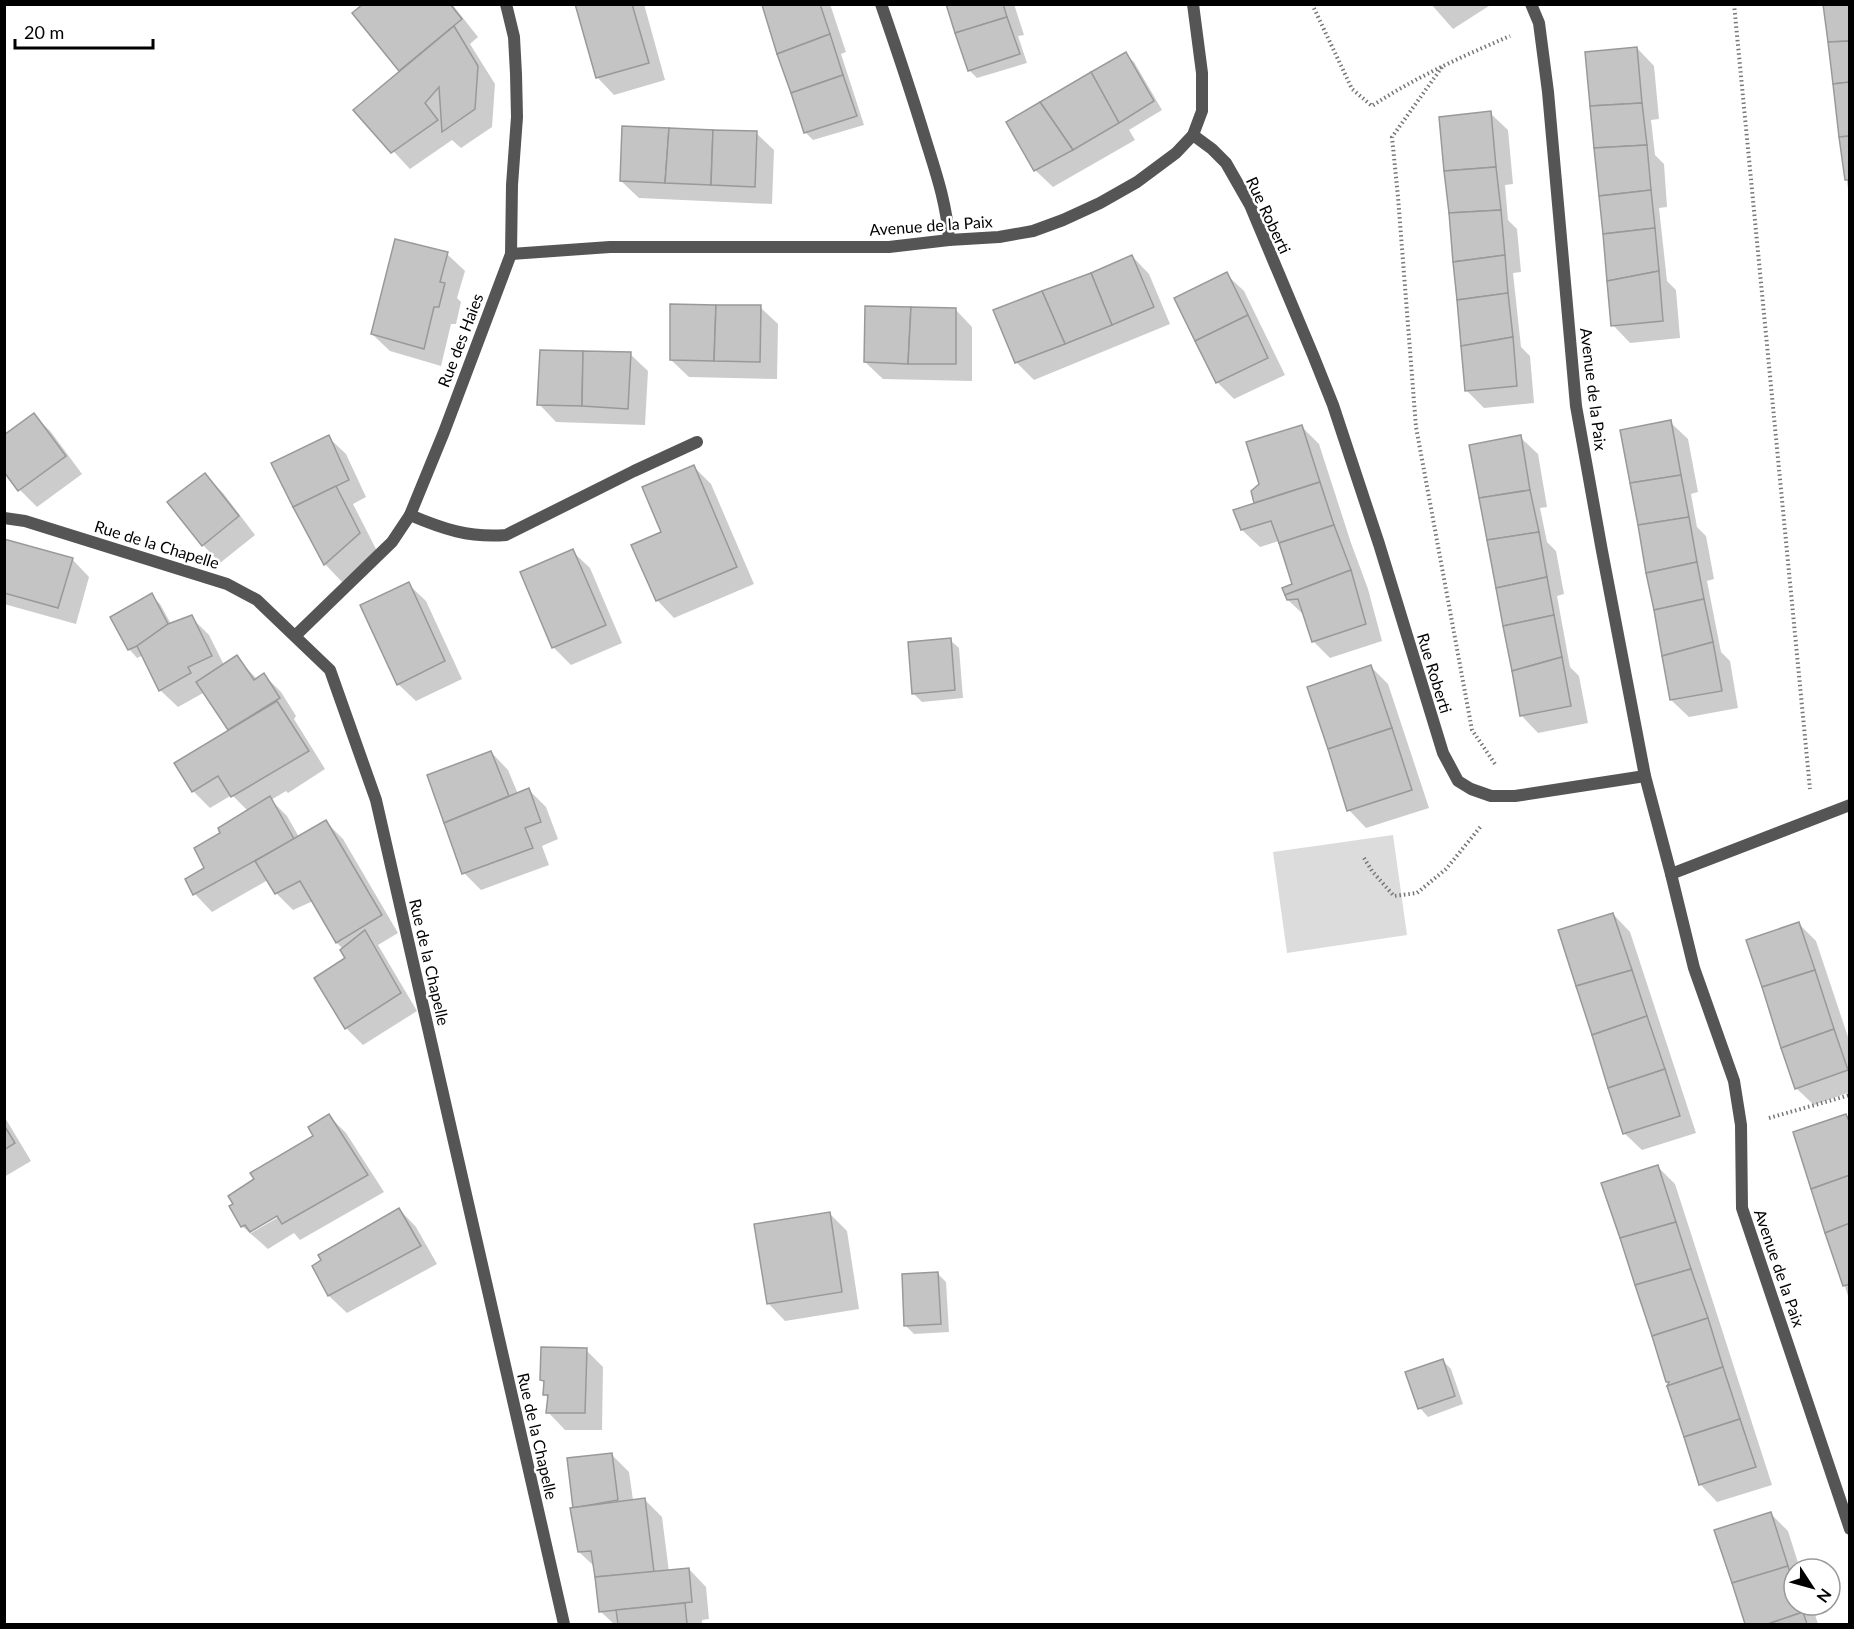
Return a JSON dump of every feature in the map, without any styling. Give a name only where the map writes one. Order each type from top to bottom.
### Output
[{"type":"street","name":"Rue des Haies","points":[[295,636],[392,542],[410,515],[511,254],[512,185],[517,117],[514,37],[506,4]]},
{"type":"street","points":[[881,4],[940,186],[948,220],[949,240]]},
{"type":"street","name":"Avenue de la Paix","points":[[511,254],[610,247],[889,247],[999,237],[1033,231],[1064,220],[1137,182],[1176,153],[1193,135],[1202,111],[1202,73],[1193,4]]},
{"type":"street","name":"Avenue de la Paix","points":[[1531,4],[1539,23],[1548,92],[1576,406],[1645,776]]},
{"type":"street","name":"Rue Roberti","points":[[1193,135],[1226,163],[1250,205],[1313,355],[1333,405],[1379,544],[1443,753],[1452,772],[1458,780],[1471,789],[1491,796],[1515,796],[1645,776]]},
{"type":"street","points":[[410,515],[465,534],[483,537],[506,535],[697,442]]},
{"type":"street","name":"Rue de la Chapelle","points":[[4,518],[35,525],[227,584],[257,600],[330,670],[376,800],[564,1624]]},
{"type":"street","points":[[1645,776],[1671,874],[1850,805]]},
{"type":"street","name":"Avenue de la Paix","points":[[1671,874],[1694,968],[1734,1081],[1742,1125],[1742,1208],[1850,1529]]},
{"type":"path","points":[[1312,4],[1352,89],[1372,106],[1390,94],[1470,53],[1539,23]]},
{"type":"path","points":[[1734,4],[1813,819]]},
{"type":"path","points":[[1364,858],[1394,896],[1417,893],[1446,869],[1482,827],[1498,769],[1472,730],[1416,427],[1392,137],[1442,67]]},
{"type":"path","points":[[1742,1125],[1850,1095]]},
{"type":"shaded area","points":[[1393,835],[1407,935],[1287,953],[1273,852]]},
{"type":"building","points":[[363,4],[450,4],[462,19],[399,71],[352,13]]},
{"type":"building","points":[[575,4],[632,4],[649,63],[596,78]]},
{"type":"building","points":[[820,4],[830,34],[777,54],[762,5]]},
{"type":"building","points":[[946,4],[1003,4],[1007,17],[955,33]]},
{"type":"building","points":[[1823,4],[1850,4],[1850,41],[1828,42]]},
{"type":"building","points":[[1007,17],[1020,54],[968,71],[955,33]]},
{"type":"building","points":[[454,26],[478,66],[475,109],[442,132],[439,87],[425,103],[438,120],[391,153],[353,110]]},
{"type":"building","points":[[830,34],[843,75],[791,93],[777,54]]},
{"type":"building","points":[[1850,41],[1850,82],[1833,84],[1828,42]]},
{"type":"building","points":[[1637,47],[1642,103],[1590,106],[1585,52]]},
{"type":"building","points":[[1126,52],[1154,101],[1119,123],[1091,72]]},
{"type":"building","points":[[1091,72],[1119,123],[1073,150],[1040,102]]},
{"type":"building","points":[[843,75],[857,116],[804,133],[791,93]]},
{"type":"building","points":[[1850,82],[1850,136],[1839,137],[1833,84]]},
{"type":"building","points":[[1040,102],[1073,150],[1034,171],[1006,122]]},
{"type":"building","points":[[1642,103],[1647,145],[1594,148],[1590,106]]},
{"type":"building","points":[[1491,111],[1496,167],[1444,171],[1439,117]]},
{"type":"building","points":[[622,126],[669,128],[665,183],[620,181]]},
{"type":"building","points":[[669,128],[713,130],[711,185],[665,183]]},
{"type":"building","points":[[713,130],[757,131],[755,187],[711,185]]},
{"type":"building","points":[[1850,136],[1850,180],[1845,180],[1839,137]]},
{"type":"building","points":[[1647,145],[1651,190],[1599,196],[1594,148]]},
{"type":"building","points":[[1496,167],[1501,210],[1449,213],[1444,171]]},
{"type":"building","points":[[1651,190],[1655,228],[1603,234],[1599,196]]},
{"type":"building","points":[[1501,210],[1505,255],[1453,262],[1449,213]]},
{"type":"building","points":[[1655,228],[1659,271],[1607,281],[1603,234]]},
{"type":"building","points":[[395,239],[448,252],[440,282],[445,283],[439,307],[434,307],[424,349],[371,334]]},
{"type":"building","points":[[1132,255],[1154,307],[1112,325],[1091,273]]},
{"type":"building","points":[[1505,255],[1508,293],[1457,300],[1453,262]]},
{"type":"building","points":[[1659,271],[1663,321],[1611,326],[1607,281]]},
{"type":"building","points":[[1227,272],[1248,315],[1195,341],[1174,298]]},
{"type":"building","points":[[1091,273],[1112,325],[1065,344],[1042,291]]},
{"type":"building","points":[[1042,291],[1065,344],[1015,363],[993,310]]},
{"type":"building","points":[[1508,293],[1513,337],[1461,346],[1457,300]]},
{"type":"building","points":[[670,304],[716,305],[714,361],[670,360]]},
{"type":"building","points":[[716,305],[761,305],[760,362],[714,361]]},
{"type":"building","points":[[865,306],[911,307],[908,364],[864,362]]},
{"type":"building","points":[[911,307],[956,308],[956,364],[908,364]]},
{"type":"building","points":[[1248,315],[1268,358],[1216,383],[1195,341]]},
{"type":"building","points":[[1513,337],[1517,386],[1465,391],[1461,346]]},
{"type":"building","points":[[540,350],[583,351],[582,406],[537,405]]},
{"type":"building","points":[[583,351],[631,352],[628,409],[582,406]]},
{"type":"building","points":[[34,413],[66,456],[18,491],[4,472],[4,435]]},
{"type":"building","points":[[1671,420],[1681,475],[1630,483],[1620,430]]},
{"type":"building","points":[[1302,425],[1320,482],[1254,503],[1251,491],[1259,484],[1246,442]]},
{"type":"building","points":[[329,435],[349,480],[293,507],[271,463]]},
{"type":"building","points":[[1521,435],[1530,490],[1479,498],[1469,445]]},
{"type":"building","points":[[694,465],[737,567],[656,601],[631,545],[661,532],[642,487]]},
{"type":"building","points":[[205,473],[239,516],[202,546],[167,502]]},
{"type":"building","points":[[1681,475],[1689,517],[1638,525],[1630,483]]},
{"type":"building","points":[[1320,482],[1334,525],[1279,543],[1271,521],[1241,530],[1233,510]]},
{"type":"building","points":[[336,486],[360,533],[324,565],[293,507]]},
{"type":"building","points":[[1530,490],[1539,532],[1487,540],[1479,498]]},
{"type":"building","points":[[1689,517],[1697,562],[1646,573],[1638,525]]},
{"type":"building","points":[[1334,525],[1351,570],[1285,595],[1282,588],[1292,584],[1279,543]]},
{"type":"building","points":[[1539,532],[1547,577],[1496,588],[1487,540]]},
{"type":"building","points":[[4,539],[73,558],[58,608],[4,593]]},
{"type":"building","points":[[573,549],[606,625],[552,648],[520,572]]},
{"type":"building","points":[[1697,562],[1704,599],[1654,610],[1646,573]]},
{"type":"building","points":[[1351,570],[1366,624],[1312,642],[1298,599],[1287,600],[1285,595]]},
{"type":"building","points":[[1547,577],[1554,615],[1503,626],[1496,588]]},
{"type":"building","points":[[409,582],[445,661],[397,685],[360,605]]},
{"type":"building","points":[[152,593],[168,624],[128,650],[110,617]]},
{"type":"building","points":[[1704,599],[1713,642],[1662,656],[1654,610]]},
{"type":"building","points":[[192,615],[212,656],[188,667],[191,673],[159,691],[137,646],[168,624]]},
{"type":"building","points":[[1554,615],[1562,657],[1512,671],[1503,626]]},
{"type":"building","points":[[951,638],[955,690],[912,694],[908,642]]},
{"type":"building","points":[[1713,642],[1722,691],[1670,700],[1662,656]]},
{"type":"building","points":[[237,655],[254,680],[264,673],[280,698],[228,730],[196,682]]},
{"type":"building","points":[[1562,657],[1571,706],[1520,716],[1512,671]]},
{"type":"building","points":[[1371,665],[1392,728],[1328,749],[1307,687]]},
{"type":"building","points":[[277,701],[309,751],[231,797],[218,776],[192,792],[174,763]]},
{"type":"building","points":[[1392,728],[1412,790],[1347,811],[1328,749]]},
{"type":"building","points":[[491,751],[509,796],[444,823],[427,775]]},
{"type":"building","points":[[529,788],[541,822],[525,828],[533,848],[462,874],[444,823]]},
{"type":"building","points":[[270,796],[294,839],[193,895],[185,879],[204,868],[194,848],[220,833],[218,828]]},
{"type":"building","points":[[326,820],[382,915],[336,943],[300,881],[275,894],[255,861]]},
{"type":"building","points":[[1613,913],[1632,970],[1576,986],[1558,930]]},
{"type":"building","points":[[1799,922],[1815,970],[1762,987],[1746,940]]},
{"type":"building","points":[[365,930],[401,993],[345,1029],[314,978],[345,958],[340,950]]},
{"type":"building","points":[[1632,970],[1647,1016],[1592,1035],[1576,986]]},
{"type":"building","points":[[1815,970],[1834,1029],[1781,1048],[1762,987]]},
{"type":"building","points":[[1647,1016],[1665,1069],[1608,1088],[1592,1035]]},
{"type":"building","points":[[1834,1029],[1848,1070],[1795,1089],[1781,1048]]},
{"type":"building","points":[[1665,1069],[1680,1116],[1623,1134],[1608,1088]]},
{"type":"building","points":[[329,1114],[368,1175],[282,1224],[277,1216],[250,1232],[245,1225],[241,1227],[229,1206],[233,1204],[228,1196],[254,1179],[250,1173],[313,1136],[308,1127]]},
{"type":"building","points":[[1846,1114],[1850,1124],[1850,1175],[1811,1189],[1793,1132]]},
{"type":"building","points":[[4,1125],[15,1143],[4,1150]]},
{"type":"building","points":[[1658,1165],[1676,1222],[1620,1238],[1601,1183]]},
{"type":"building","points":[[1850,1175],[1850,1223],[1825,1233],[1811,1189]]},
{"type":"building","points":[[399,1208],[421,1246],[328,1296],[312,1266],[321,1260],[318,1255]]},
{"type":"building","points":[[830,1212],[842,1292],[767,1304],[754,1224]]},
{"type":"building","points":[[1676,1222],[1691,1269],[1635,1285],[1620,1238]]},
{"type":"building","points":[[1850,1223],[1850,1284],[1843,1286],[1825,1233]]},
{"type":"building","points":[[1691,1269],[1708,1318],[1652,1336],[1635,1285]]},
{"type":"building","points":[[938,1272],[941,1324],[904,1326],[902,1274]]},
{"type":"building","points":[[1708,1318],[1723,1367],[1667,1386],[1669,1382],[1666,1382],[1652,1336]]},
{"type":"building","points":[[541,1347],[587,1348],[585,1413],[546,1413],[548,1395],[543,1395],[544,1381],[540,1380]]},
{"type":"building","points":[[1443,1359],[1455,1396],[1418,1409],[1405,1372]]},
{"type":"building","points":[[1723,1367],[1740,1419],[1684,1437],[1667,1386]]},
{"type":"building","points":[[1740,1419],[1756,1467],[1699,1485],[1684,1437]]},
{"type":"building","points":[[612,1453],[618,1500],[573,1508],[567,1458]]},
{"type":"building","points":[[645,1498],[654,1572],[595,1577],[591,1551],[578,1552],[570,1508]]},
{"type":"building","points":[[1771,1512],[1785,1557],[1782,1557],[1782,1568],[1732,1583],[1714,1530]]},
{"type":"building","points":[[689,1568],[692,1602],[599,1612],[595,1577]]},
{"type":"building","points":[[1782,1568],[1782,1617],[1788,1617],[1768,1624],[1745,1624],[1732,1583]]},
{"type":"building","points":[[685,1603],[687,1624],[618,1624],[616,1610]]},
{"type":"building","points":[[1788,1617],[1805,1617],[1807,1624],[1768,1624]]}]
